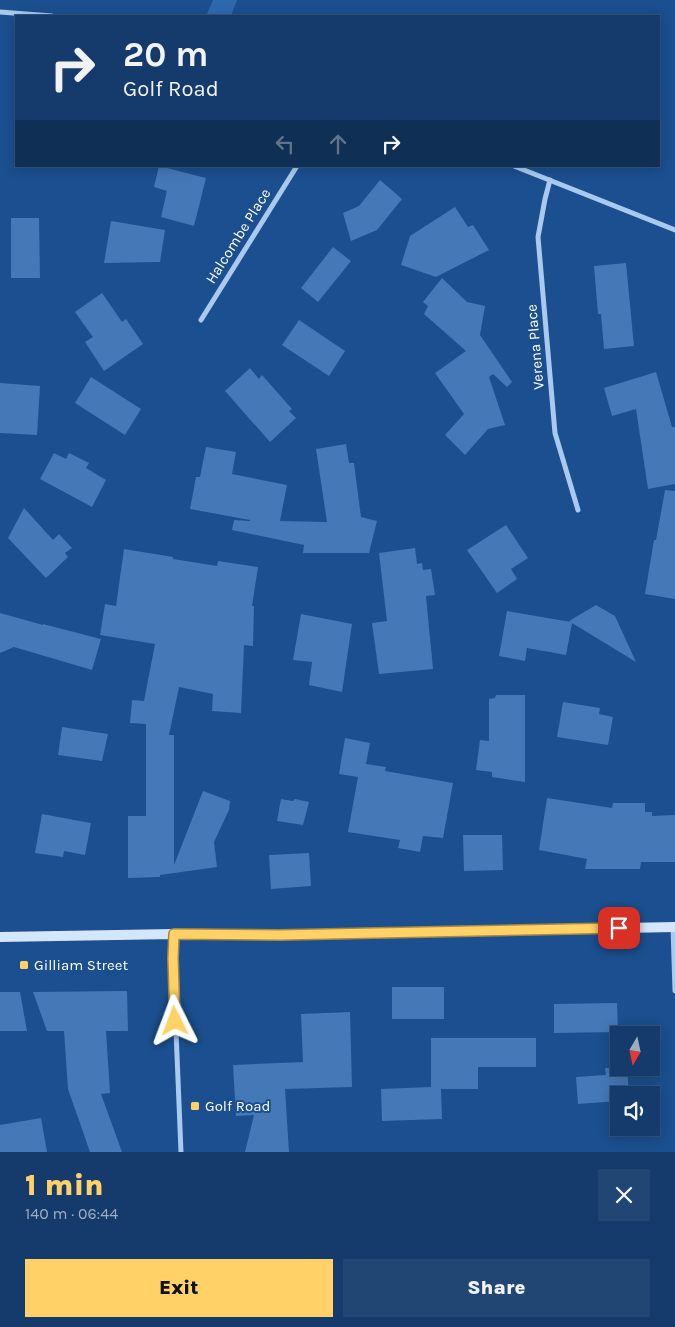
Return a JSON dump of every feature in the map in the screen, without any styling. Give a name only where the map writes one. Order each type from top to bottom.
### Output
[{"type":"street","points":[[0,12],[39,15]]},
{"type":"street","name":"Halcombe Place","points":[[201,320],[296,167]]},
{"type":"street","points":[[517,167],[675,230]]},
{"type":"street","name":"Verena Place","points":[[550,180],[538,237],[555,433],[578,510]]},
{"type":"street","points":[[0,937],[174,934],[279,935],[674,927],[675,990]]},
{"type":"street","points":[[174,934],[173,958],[181,1152]]},
{"type":"shaded area","points":[[213,0],[237,0],[231,15],[207,14]]},
{"type":"building","points":[[159,167],[206,178],[194,226],[161,217],[167,191],[154,187]]},
{"type":"building","points":[[380,180],[402,199],[377,230],[351,241],[343,213],[359,206]]},
{"type":"building","points":[[455,207],[468,227],[473,225],[489,250],[436,277],[401,265],[410,236]]},
{"type":"building","points":[[11,218],[39,218],[40,278],[11,278]]},
{"type":"building","points":[[111,221],[165,230],[160,262],[104,263]]},
{"type":"building","points":[[333,247],[351,261],[318,302],[301,288]]},
{"type":"building","points":[[626,263],[634,346],[604,349],[601,314],[598,314],[594,266]]},
{"type":"building","points":[[442,278],[467,302],[485,306],[480,335],[512,382],[507,387],[493,374],[489,377],[505,425],[488,429],[465,455],[445,435],[464,414],[435,373],[466,351],[424,314],[428,306],[423,302]]},
{"type":"building","points":[[102,293],[122,322],[126,319],[143,344],[104,371],[85,342],[93,337],[75,312]]},
{"type":"building","points":[[299,320],[345,351],[329,376],[282,345]]},
{"type":"building","points":[[250,368],[259,379],[262,375],[292,409],[289,411],[296,418],[270,442],[225,391]]},
{"type":"building","points":[[656,372],[672,427],[675,427],[675,484],[648,489],[636,409],[612,416],[604,388]]},
{"type":"building","points":[[91,377],[141,409],[125,435],[75,403]]},
{"type":"building","points":[[0,383],[40,386],[37,435],[0,433]]},
{"type":"building","points":[[346,444],[349,463],[354,463],[361,517],[377,521],[369,553],[303,553],[304,545],[232,530],[234,520],[250,520],[190,509],[196,477],[200,477],[206,447],[236,452],[232,474],[287,485],[280,521],[327,522],[316,449]]},
{"type":"building","points":[[54,453],[66,459],[69,453],[89,463],[86,468],[106,480],[92,507],[40,479]]},
{"type":"building","points":[[665,490],[675,491],[675,599],[645,594]]},
{"type":"building","points":[[24,508],[53,540],[59,534],[72,548],[65,553],[68,557],[46,578],[8,538]]},
{"type":"building","points":[[506,525],[528,558],[511,569],[517,579],[497,593],[467,550]]},
{"type":"building","points":[[415,548],[417,564],[422,563],[423,570],[431,569],[435,595],[426,596],[433,669],[379,674],[372,623],[387,621],[379,553]]},
{"type":"building","points":[[124,549],[217,566],[218,561],[258,567],[252,606],[254,606],[253,646],[244,645],[241,713],[212,711],[213,694],[179,687],[169,735],[174,735],[174,865],[203,791],[230,801],[229,810],[214,842],[217,867],[160,875],[160,877],[128,878],[128,816],[146,816],[146,724],[130,723],[132,700],[144,701],[155,644],[100,635],[105,604],[116,606]]},
{"type":"building","points":[[596,605],[615,616],[636,662],[572,623],[566,655],[527,648],[525,661],[499,656],[507,611],[571,622],[569,621]]},
{"type":"building","points":[[0,613],[101,639],[92,670],[14,647],[0,653]]},
{"type":"building","points":[[301,614],[352,624],[342,692],[309,685],[312,662],[293,660]]},
{"type":"building","points":[[496,695],[525,695],[525,782],[492,777],[492,772],[476,770],[480,740],[489,741],[489,699],[495,698]]},
{"type":"building","points":[[563,702],[600,708],[599,714],[613,717],[608,745],[557,737]]},
{"type":"building","points":[[62,727],[108,734],[102,761],[58,755]]},
{"type":"building","points":[[345,738],[370,743],[366,764],[386,767],[385,771],[453,783],[443,838],[423,836],[420,852],[398,848],[400,840],[348,832],[358,777],[339,774]]},
{"type":"building","points":[[547,798],[612,808],[613,803],[645,803],[645,812],[652,812],[652,816],[675,815],[675,862],[641,862],[640,869],[585,869],[587,859],[539,850]]},
{"type":"building","points":[[281,799],[309,802],[303,825],[277,821]]},
{"type":"building","points":[[42,814],[91,823],[85,855],[64,851],[63,857],[35,853]]},
{"type":"building","points":[[463,835],[502,835],[503,870],[464,871]]},
{"type":"building","points":[[309,853],[311,886],[271,889],[269,855]]},
{"type":"building","points":[[392,987],[444,987],[444,1019],[392,1019]]},
{"type":"building","points":[[127,991],[128,1031],[106,1031],[110,1093],[101,1094],[122,1152],[90,1152],[68,1089],[64,1031],[47,1031],[33,992]]},
{"type":"building","points":[[0,992],[20,992],[27,1031],[0,1031]]},
{"type":"building","points":[[617,1003],[618,1026],[610,1026],[610,1032],[554,1033],[554,1004]]},
{"type":"building","points":[[350,1012],[352,1087],[285,1089],[289,1152],[245,1152],[254,1115],[236,1116],[233,1065],[303,1062],[301,1014]]},
{"type":"building","points":[[431,1038],[536,1038],[536,1067],[478,1067],[478,1089],[441,1089],[442,1119],[382,1121],[381,1089],[431,1087]]},
{"type":"building","points":[[605,1068],[610,1068],[610,1076],[628,1076],[628,1086],[610,1086],[610,1102],[578,1104],[576,1077],[606,1075]]},
{"type":"building","points":[[41,1118],[47,1152],[0,1152],[0,1125]]},
{"type":"place","name":"Gilliam Street","points":[[24,965]]},
{"type":"place","name":"Golf Road","points":[[195,1106]]},
{"type":"route","points":[[175,1021],[174,934],[279,935],[619,928]]}]
